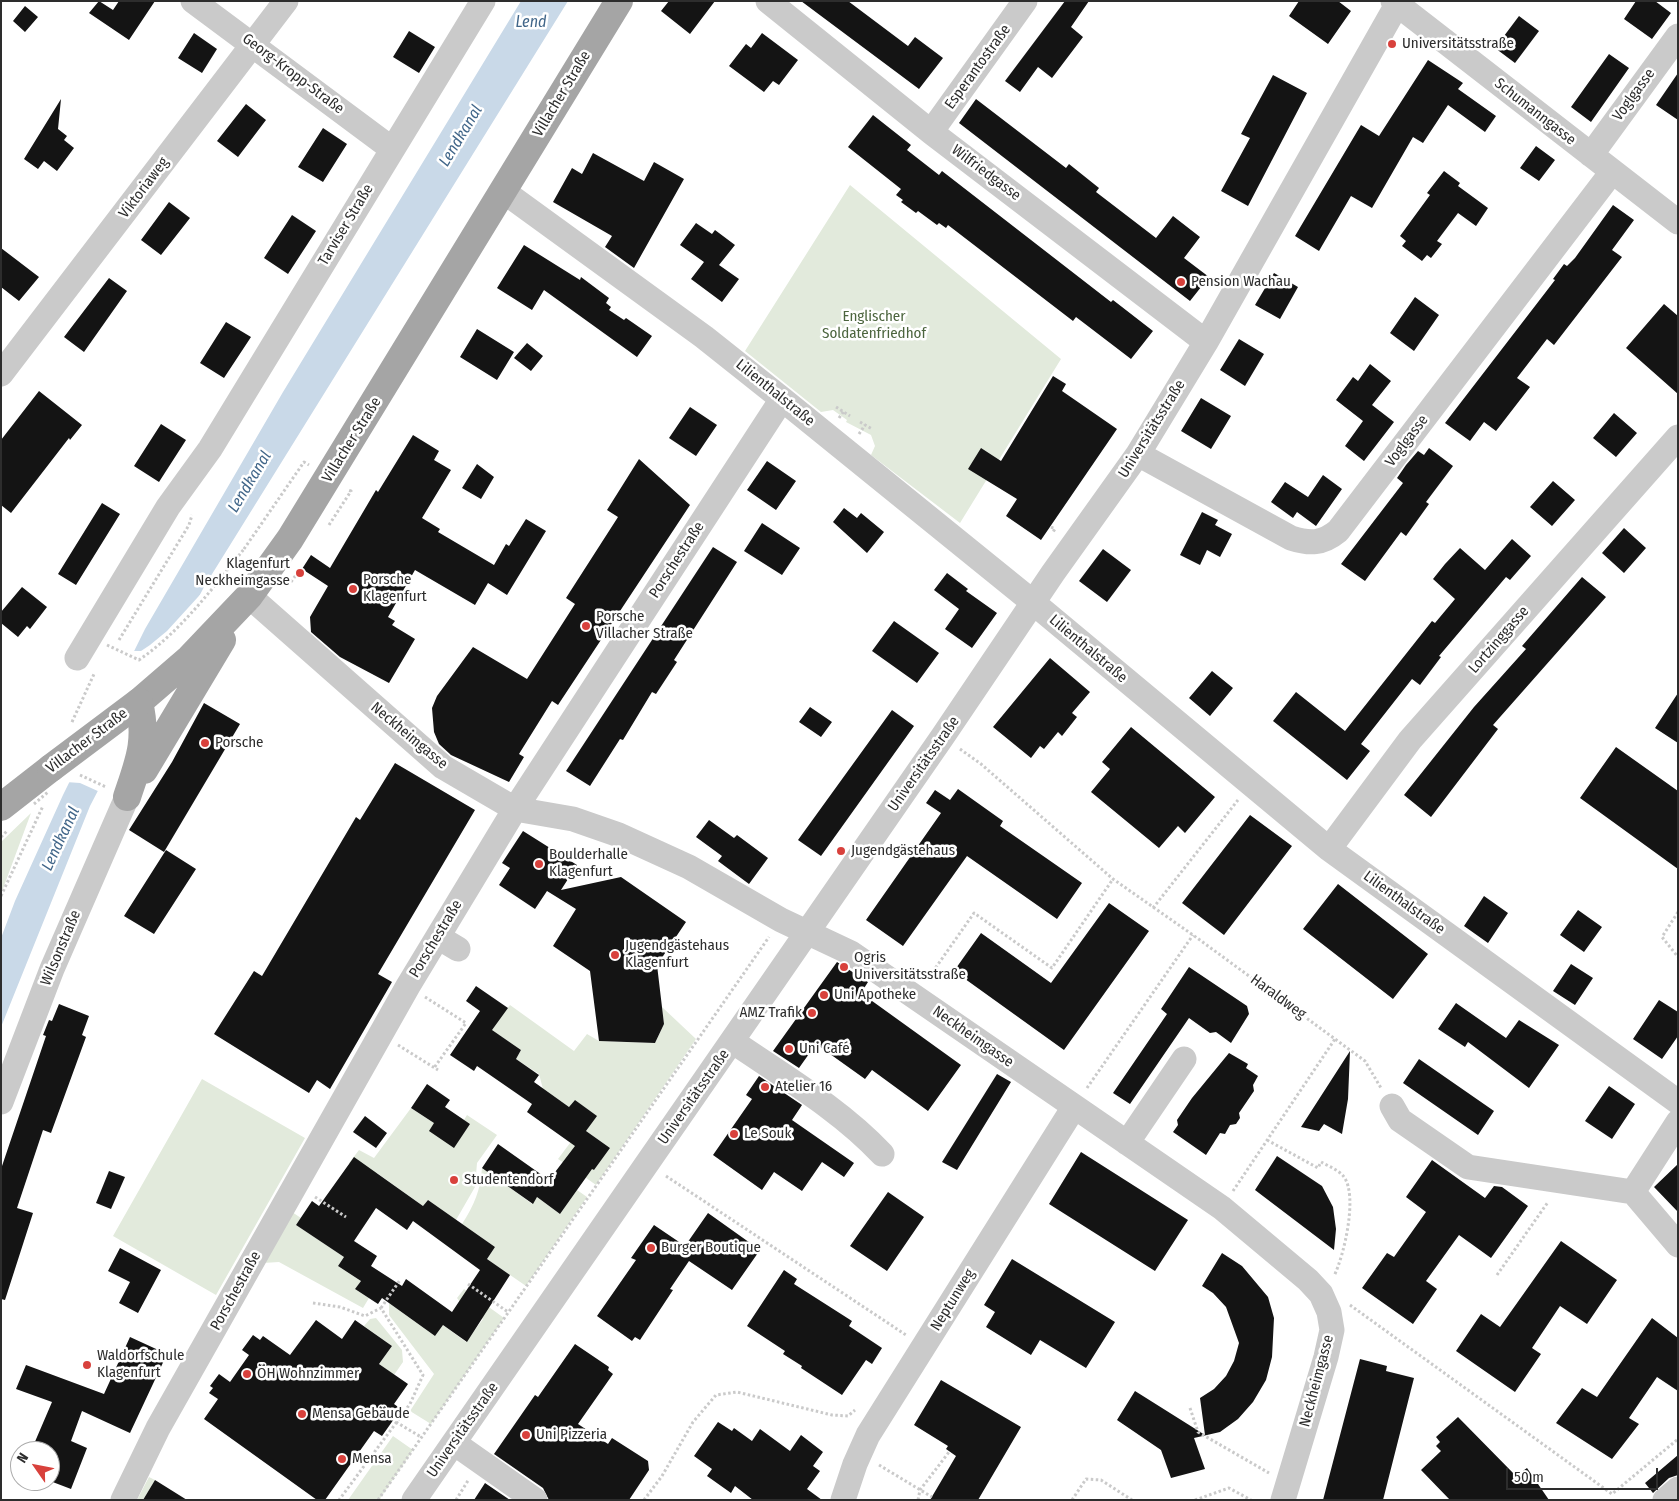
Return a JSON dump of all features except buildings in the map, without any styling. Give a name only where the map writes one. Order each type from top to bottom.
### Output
[{"type":"main road","name":"Villacher Straße","points":[[1,807],[62,772],[190,658],[249,596],[290,539],[619,1]]},
{"type":"main road","points":[[128,797],[249,596]]},
{"type":"main road","points":[[128,797],[143,746],[144,724],[139,702]]},
{"type":"street","name":"Georg-Kropp-Straße","points":[[193,1],[254,44],[392,149]]},
{"type":"street","name":"Viktoriaweg","points":[[1,374],[286,1]]},
{"type":"street","name":"Tarviser Straße","points":[[86,665],[168,507],[210,449],[483,1]]},
{"type":"street","name":"Wilfriedgasse","points":[[768,1],[931,132],[1206,342]]},
{"type":"street","name":"Esperantostraße","points":[[931,132],[1025,1]]},
{"type":"street","name":"Schumanngasse","points":[[1396,2],[1678,222]]},
{"type":"street","name":"Universitätsstraße","points":[[414,1500],[1033,603],[1138,454],[1206,342],[1396,2]]},
{"type":"street","name":"Voglgasse","points":[[1591,155],[1678,36]]},
{"type":"street","name":"Voglgasse","points":[[1138,454],[1291,538],[1315,543],[1327,540],[1338,531],[1612,172]]},
{"type":"street","name":"Lilienthalstraße","points":[[503,190],[704,337],[782,399],[1033,603],[1329,849],[1678,1102]]},
{"type":"street","name":"Porschestraße","points":[[123,1500],[158,1428],[408,986],[448,943],[515,809],[782,399]]},
{"type":"street","name":"Lortzinggasse","points":[[1329,849],[1410,740],[1678,437]]},
{"type":"street","name":"Neckheimgasse","points":[[249,596],[443,767],[515,809],[573,819],[619,835],[689,867],[732,904],[808,931],[851,953],[1222,1208],[1308,1280],[1321,1294],[1329,1312],[1332,1330],[1326,1357],[1285,1491]]},
{"type":"street","name":"Wilsonstraße","points":[[1,1102],[52,969],[128,797]]},
{"type":"street","points":[[732,1041],[830,1110],[867,1138],[882,1154]]},
{"type":"street","points":[[1127,1143],[1184,1059]]},
{"type":"street","points":[[1392,1106],[1400,1120],[1468,1166],[1632,1192],[1678,1245]]},
{"type":"street","name":"Neptunweg","points":[[843,1500],[860,1454],[884,1410],[1074,1107]]},
{"type":"street","points":[[1632,1192],[1678,1122]]},
{"type":"street","points":[[454,1443],[535,1500]]},
{"type":"street","points":[[1665,1500],[1678,1489]]},
{"type":"path","points":[[836,407],[850,416]]},
{"type":"path","points":[[860,422],[872,429]]},
{"type":"path","points":[[104,654],[108,645],[139,660],[164,643],[210,592],[244,549]]},
{"type":"path","points":[[72,723],[86,665]]},
{"type":"path","name":"Haraldweg","points":[[943,736],[981,764],[1112,878],[1193,934],[1365,1061],[1392,1106]]},
{"type":"path","points":[[62,772],[81,775],[104,785]]},
{"type":"path","points":[[1153,908],[1250,783]]},
{"type":"path","points":[[1,896],[44,803]]},
{"type":"path","points":[[915,997],[974,913],[1052,968],[1112,878]]},
{"type":"path","points":[[1678,912],[1662,937],[1678,957]]},
{"type":"path","points":[[378,1500],[781,920]]},
{"type":"path","points":[[1074,1107],[1193,934]]},
{"type":"path","points":[[380,1034],[436,1069],[466,1023],[408,986]]},
{"type":"path","points":[[1222,1208],[1335,1039]]},
{"type":"path","points":[[1267,1140],[1318,1168],[1321,1162],[1343,1175],[1348,1184],[1350,1200],[1340,1264],[1327,1289],[1308,1280]]},
{"type":"path","points":[[647,1163],[923,1347]]},
{"type":"path","points":[[1497,1275],[1563,1182]]},
{"type":"path","points":[[296,1183],[346,1217]]},
{"type":"path","points":[[313,1303],[340,1307],[365,1316],[381,1308],[400,1280]]},
{"type":"path","points":[[468,1284],[508,1312]]},
{"type":"path","points":[[1342,1299],[1612,1494],[1678,1438]]},
{"type":"path","points":[[339,1500],[410,1404],[423,1375],[381,1308]]},
{"type":"path","points":[[644,1500],[662,1476],[693,1422],[716,1395],[737,1392],[832,1415],[848,1416],[868,1398],[884,1410]]},
{"type":"path","points":[[1190,1408],[1198,1432],[1285,1491]]},
{"type":"path","points":[[396,1422],[421,1437]]},
{"type":"path","points":[[918,1500],[920,1490],[949,1452]]},
{"type":"path","points":[[860,1454],[932,1497]]},
{"type":"path","points":[[1072,1500],[1086,1479],[1101,1480],[1132,1500]]},
{"type":"path","points":[[1195,1500],[1229,1488],[1251,1500]]},
{"type":"green space","name":"Englischer Soldatenfriedhof","points":[[850,185],[1061,359],[960,523],[871,455],[875,446],[871,435],[846,422],[847,420],[833,410],[821,412],[745,351]]},
{"type":"green space","points":[[31,813],[1,894],[1,842]]},
{"type":"green space","points":[[510,1005],[574,1051],[587,1034],[599,1041],[655,1043],[664,1024],[662,1007],[696,1039],[596,1185],[582,1175],[588,1166],[594,1170],[610,1148],[586,1131],[596,1116],[575,1100],[569,1107],[543,1089],[539,1074],[516,1059],[521,1050],[499,1035],[479,1043]]},
{"type":"green space","points":[[202,1079],[305,1138],[216,1295],[113,1236]]},
{"type":"green space","points":[[411,1108],[434,1123],[454,1147],[470,1124],[464,1120],[467,1115],[497,1135],[477,1163],[475,1187],[456,1220],[428,1200],[423,1206],[377,1173],[372,1179],[349,1163],[359,1150],[374,1158]]},
{"type":"green space","points":[[576,1135],[576,1171],[558,1159]]},
{"type":"green space","points":[[482,1167],[532,1204],[537,1197],[560,1214],[577,1190],[587,1197],[526,1286],[487,1259],[495,1247],[462,1224],[476,1197]]},
{"type":"green space","points":[[292,1212],[301,1218],[296,1225],[344,1257],[338,1266],[361,1281],[355,1289],[369,1298],[363,1308],[279,1262],[263,1263]]},
{"type":"green space","points":[[464,1289],[504,1318],[431,1424],[410,1411],[434,1374],[389,1315],[389,1303],[435,1336],[443,1325],[466,1342],[483,1319],[457,1298]]},
{"type":"green space","points":[[376,1318],[402,1350],[403,1362],[394,1375],[379,1364],[392,1346],[364,1326],[370,1319]]},
{"type":"green space","points":[[393,1436],[413,1450],[379,1500],[348,1500]]},
{"type":"green space","points":[[149,1477],[155,1480],[143,1500],[137,1500]]},
{"type":"water","name":"Lend","points":[[521,1],[568,1],[204,587],[90,806],[1,1027],[1,938],[15,901],[63,795],[145,629],[283,392]]},
{"type":"pier","points":[[208,586],[100,792],[80,783],[66,782],[131,651],[141,651],[167,631]]},
{"type":"place","name":"Universitätsstraße","points":[[1392,44]]},
{"type":"place","name":"Pension Wachau","points":[[1181,282]]},
{"type":"place","name":"Klagenfurt Neckheimgasse","points":[[300,573]]},
{"type":"place","name":"Porsche Klagenfurt","points":[[353,589]]},
{"type":"place","name":"Porsche Villacher Straße","points":[[586,626]]},
{"type":"place","name":"Porsche","points":[[205,743]]},
{"type":"place","name":"Jugendgästehaus","points":[[841,851]]},
{"type":"place","name":"Boulderhalle Klagenfurt","points":[[539,864]]},
{"type":"place","name":"Jugendgästehaus Klagenfurt","points":[[615,955]]},
{"type":"place","name":"Ogris Universitätsstraße","points":[[844,967]]},
{"type":"place","name":"Uni Apotheke","points":[[824,995]]},
{"type":"place","name":"AMZ Trafik","points":[[812,1013]]},
{"type":"place","name":"Uni Café","points":[[789,1049]]},
{"type":"place","name":"Atelier 16","points":[[765,1087]]},
{"type":"place","name":"Le Souk","points":[[734,1134]]},
{"type":"place","name":"Studentendorf","points":[[454,1180]]},
{"type":"place","name":"Burger Boutique","points":[[651,1248]]},
{"type":"place","name":"Waldorfschule Klagenfurt","points":[[87,1365]]},
{"type":"place","name":"ÖH Wohnzimmer","points":[[247,1374]]},
{"type":"place","name":"Mensa Gebäude","points":[[302,1414]]},
{"type":"place","name":"Uni Pizzeria","points":[[526,1435]]},
{"type":"place","name":"Mensa","points":[[342,1459]]},
{"type":"water label","name":"Lendkanal","points":[[461,136]]},
{"type":"water label","name":"Lendkanal","points":[[250,482]]},
{"type":"water label","name":"Lendkanal","points":[[61,839]]}]
